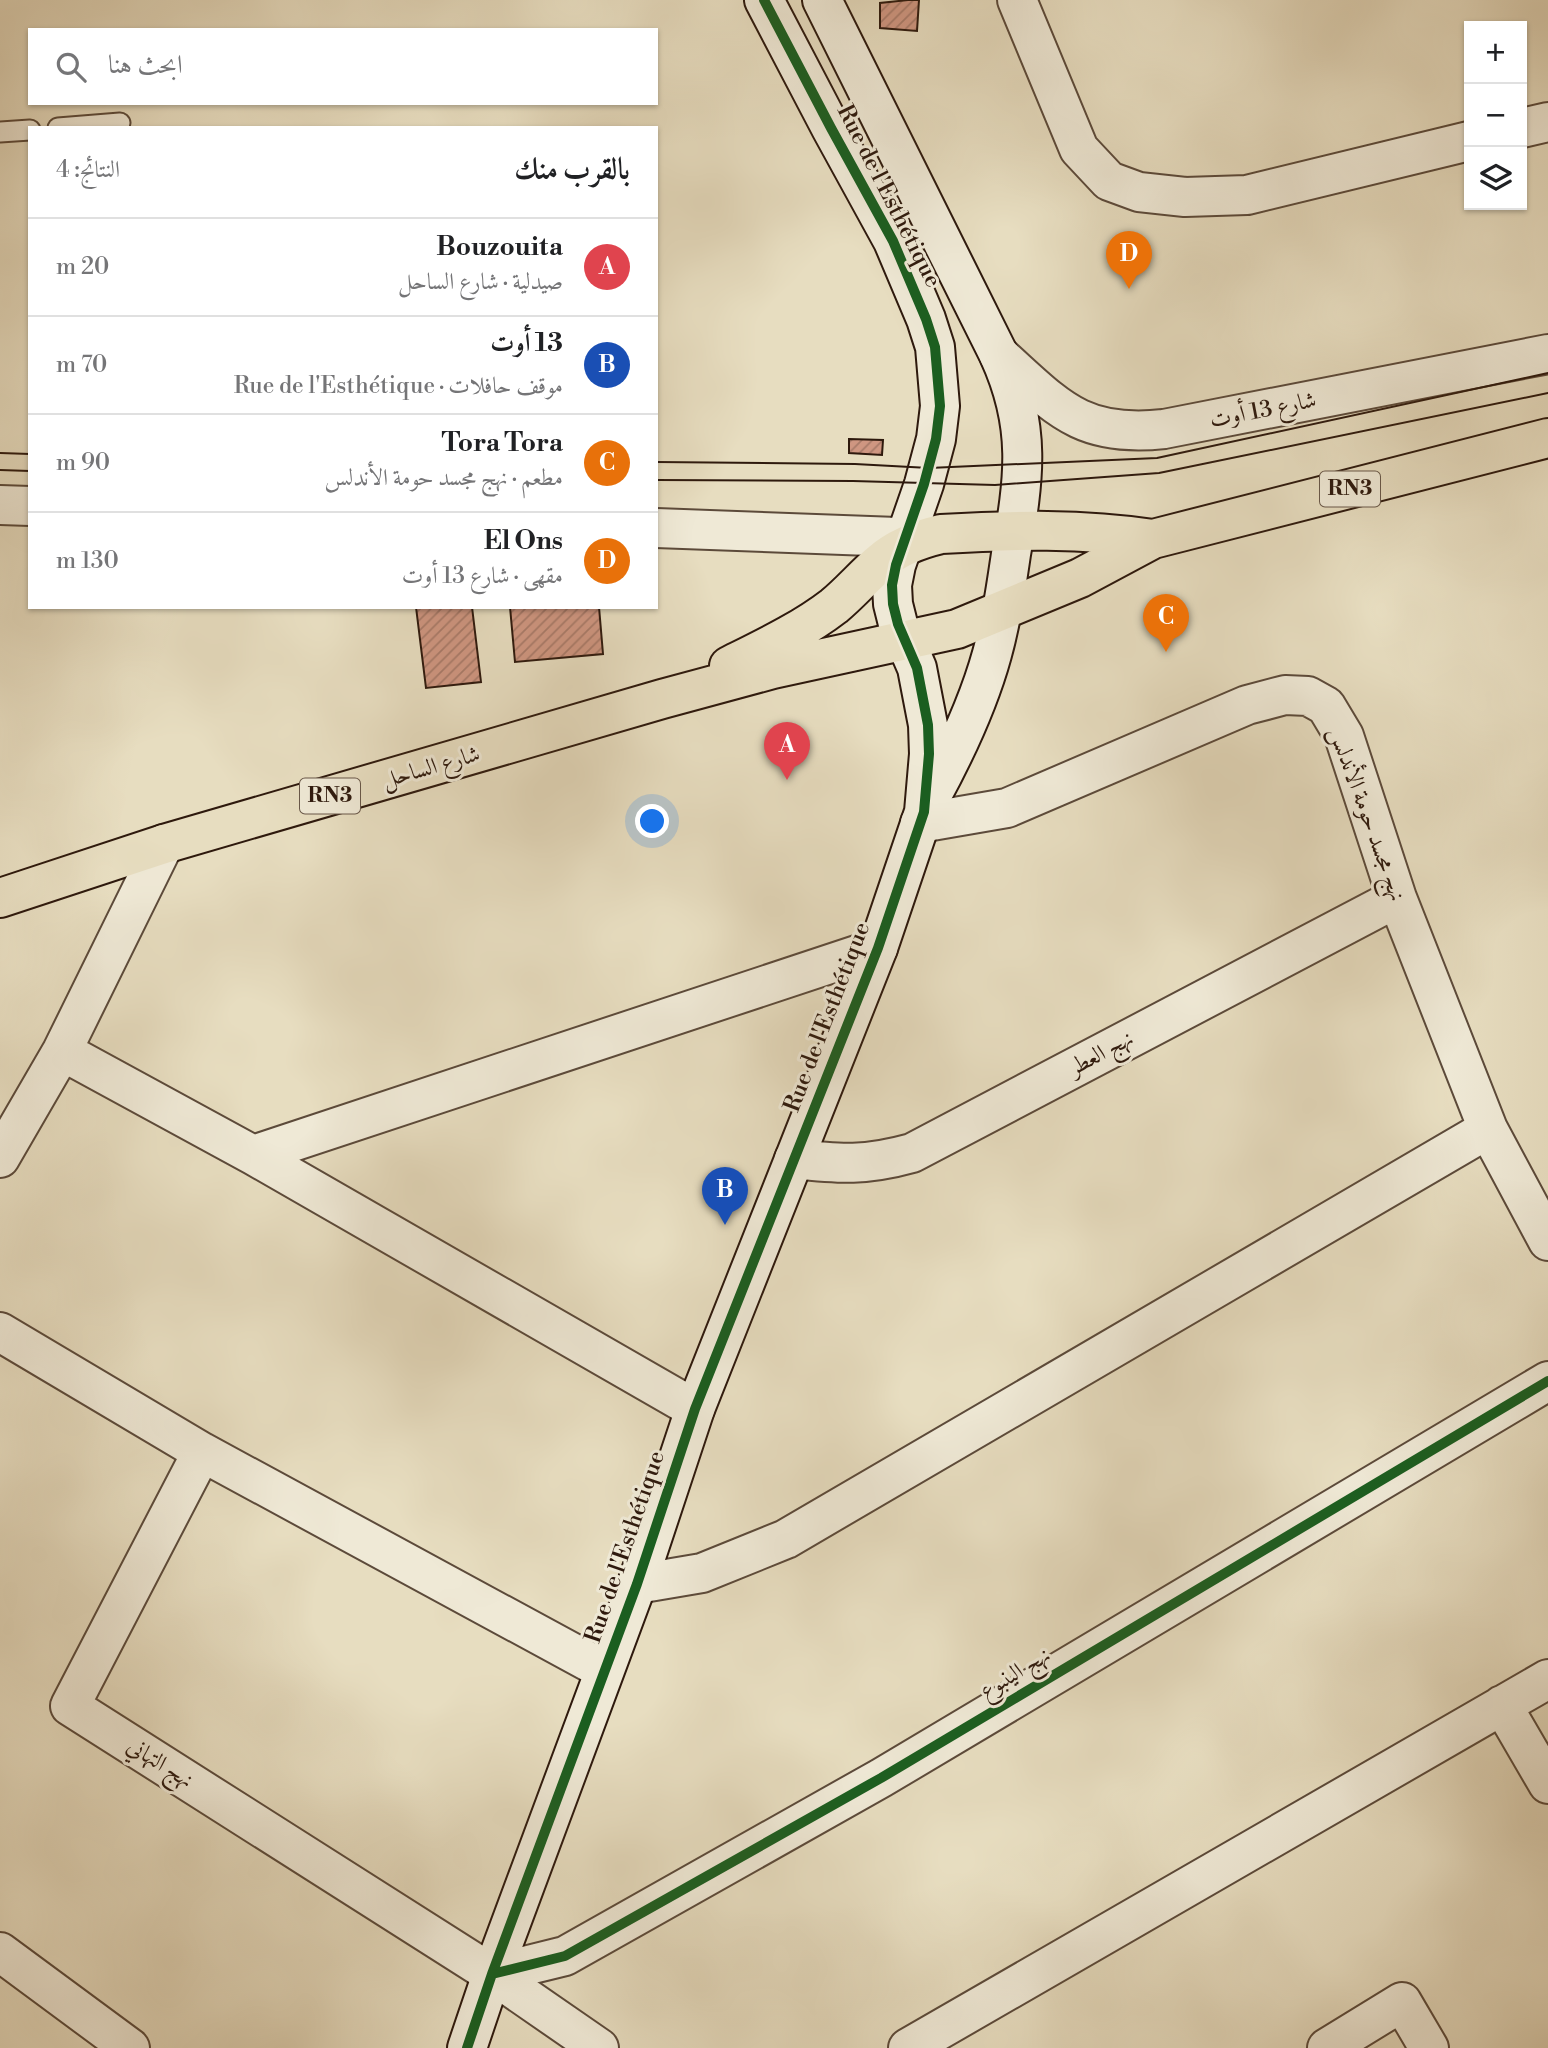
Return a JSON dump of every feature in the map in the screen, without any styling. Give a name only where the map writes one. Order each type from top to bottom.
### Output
[{"type":"main road","name":"RN3","points":[[1002,611],[1080,578],[1153,539],[1548,438]]},
{"type":"main road","name":"شارع الساحل","points":[[662,699],[761,650],[831,608],[882,561],[912,540],[941,534],[1015,530]]},
{"type":"main road","name":"RN3","points":[[1015,530],[1084,531],[1153,539]]},
{"type":"main road","name":"شارع الساحل","points":[[0,898],[164,844],[662,699],[774,669],[957,629],[1002,611]]},
{"type":"street","name":"Rue de l'Esthétique","points":[[764,0],[893,241],[926,318],[935,347],[940,406],[936,439],[912,540],[896,565],[892,584],[898,624],[917,668],[928,725],[929,754],[922,817]]},
{"type":"street","name":"Rue de l'Esthétique","points":[[467,2048],[637,1584],[695,1409],[878,948],[922,817],[957,749],[977,701],[1002,611],[1024,465],[1022,432],[1016,401],[999,355],[822,0]]},
{"type":"street","points":[[1024,2],[1079,149],[1109,181],[1139,192],[1185,197],[1247,195],[1464,142]]},
{"type":"street","points":[[1527,127],[1548,121]]},
{"type":"street","name":"شارع 13 أوت","points":[[999,355],[1052,403],[1077,418],[1105,429],[1134,432],[1164,429],[1548,354]]},
{"type":"street","points":[[0,505],[28,506]]},
{"type":"street","points":[[658,528],[912,540]]},
{"type":"street","name":"نهج مجسد حومة الأندلس","points":[[922,817],[1007,808],[1247,705],[1284,695],[1308,696],[1326,706],[1344,736],[1397,898],[1488,1129],[1548,1241]]},
{"type":"street","points":[[0,1158],[62,1051],[164,844]]},
{"type":"street","name":"نهج العطر","points":[[794,1159],[845,1165],[882,1162],[912,1153],[1397,898]]},
{"type":"street","points":[[253,1155],[878,948]]},
{"type":"street","points":[[62,1051],[253,1155],[695,1409]]},
{"type":"street","points":[[637,1584],[702,1573],[786,1539],[1488,1129]]},
{"type":"street","points":[[0,1332],[202,1452],[604,1670]]},
{"type":"street","name":"نهج الينبوع","points":[[492,1974],[565,1956],[881,1777],[1548,1381]]},
{"type":"street","name":"نهج التهاني","points":[[202,1452],[70,1706],[492,1974]]},
{"type":"street","points":[[908,2048],[1548,1678]]},
{"type":"street","points":[[1502,1705],[1548,1784]]},
{"type":"street","points":[[0,1952],[130,2048]]},
{"type":"street","points":[[492,1974],[600,2048]]},
{"type":"street","points":[[1327,2048],[1402,2002],[1429,2048]]},
{"type":"lane","points":[[83,126],[120,123]]},
{"type":"lane","points":[[0,132],[28,130]]},
{"type":"building","points":[[919,0],[917,31],[880,28],[880,3]]},
{"type":"building","points":[[849,439],[883,440],[882,455],[849,453]]},
{"type":"building","points":[[416,609],[472,609],[481,682],[426,688]]},
{"type":"building","points":[[510,609],[599,609],[603,654],[515,662]]},
{"type":"tram line","points":[[658,462],[855,464],[929,468],[1157,458],[1548,373]]},
{"type":"tram line","points":[[658,480],[995,485],[1159,473],[1548,393]]},
{"type":"tram line","points":[[0,453],[28,454]]},
{"type":"tram line","points":[[0,470],[28,471]]},
{"type":"cycle path","points":[[467,2048],[637,1584],[695,1409],[878,948],[924,812],[929,754],[928,725],[917,668],[898,624],[892,585],[936,439],[940,406],[935,347],[893,241],[764,0]]},
{"type":"cycle path","points":[[492,1974],[565,1956],[881,1778],[1548,1381]]},
{"type":"place","name":"El Ons","points":[[1129,289]]},
{"type":"place","name":"Tora Tora","points":[[1166,652]]},
{"type":"place","name":"Bouzouita","points":[[787,780]]},
{"type":"place","name":"13 أوت","points":[[725,1225]]}]
